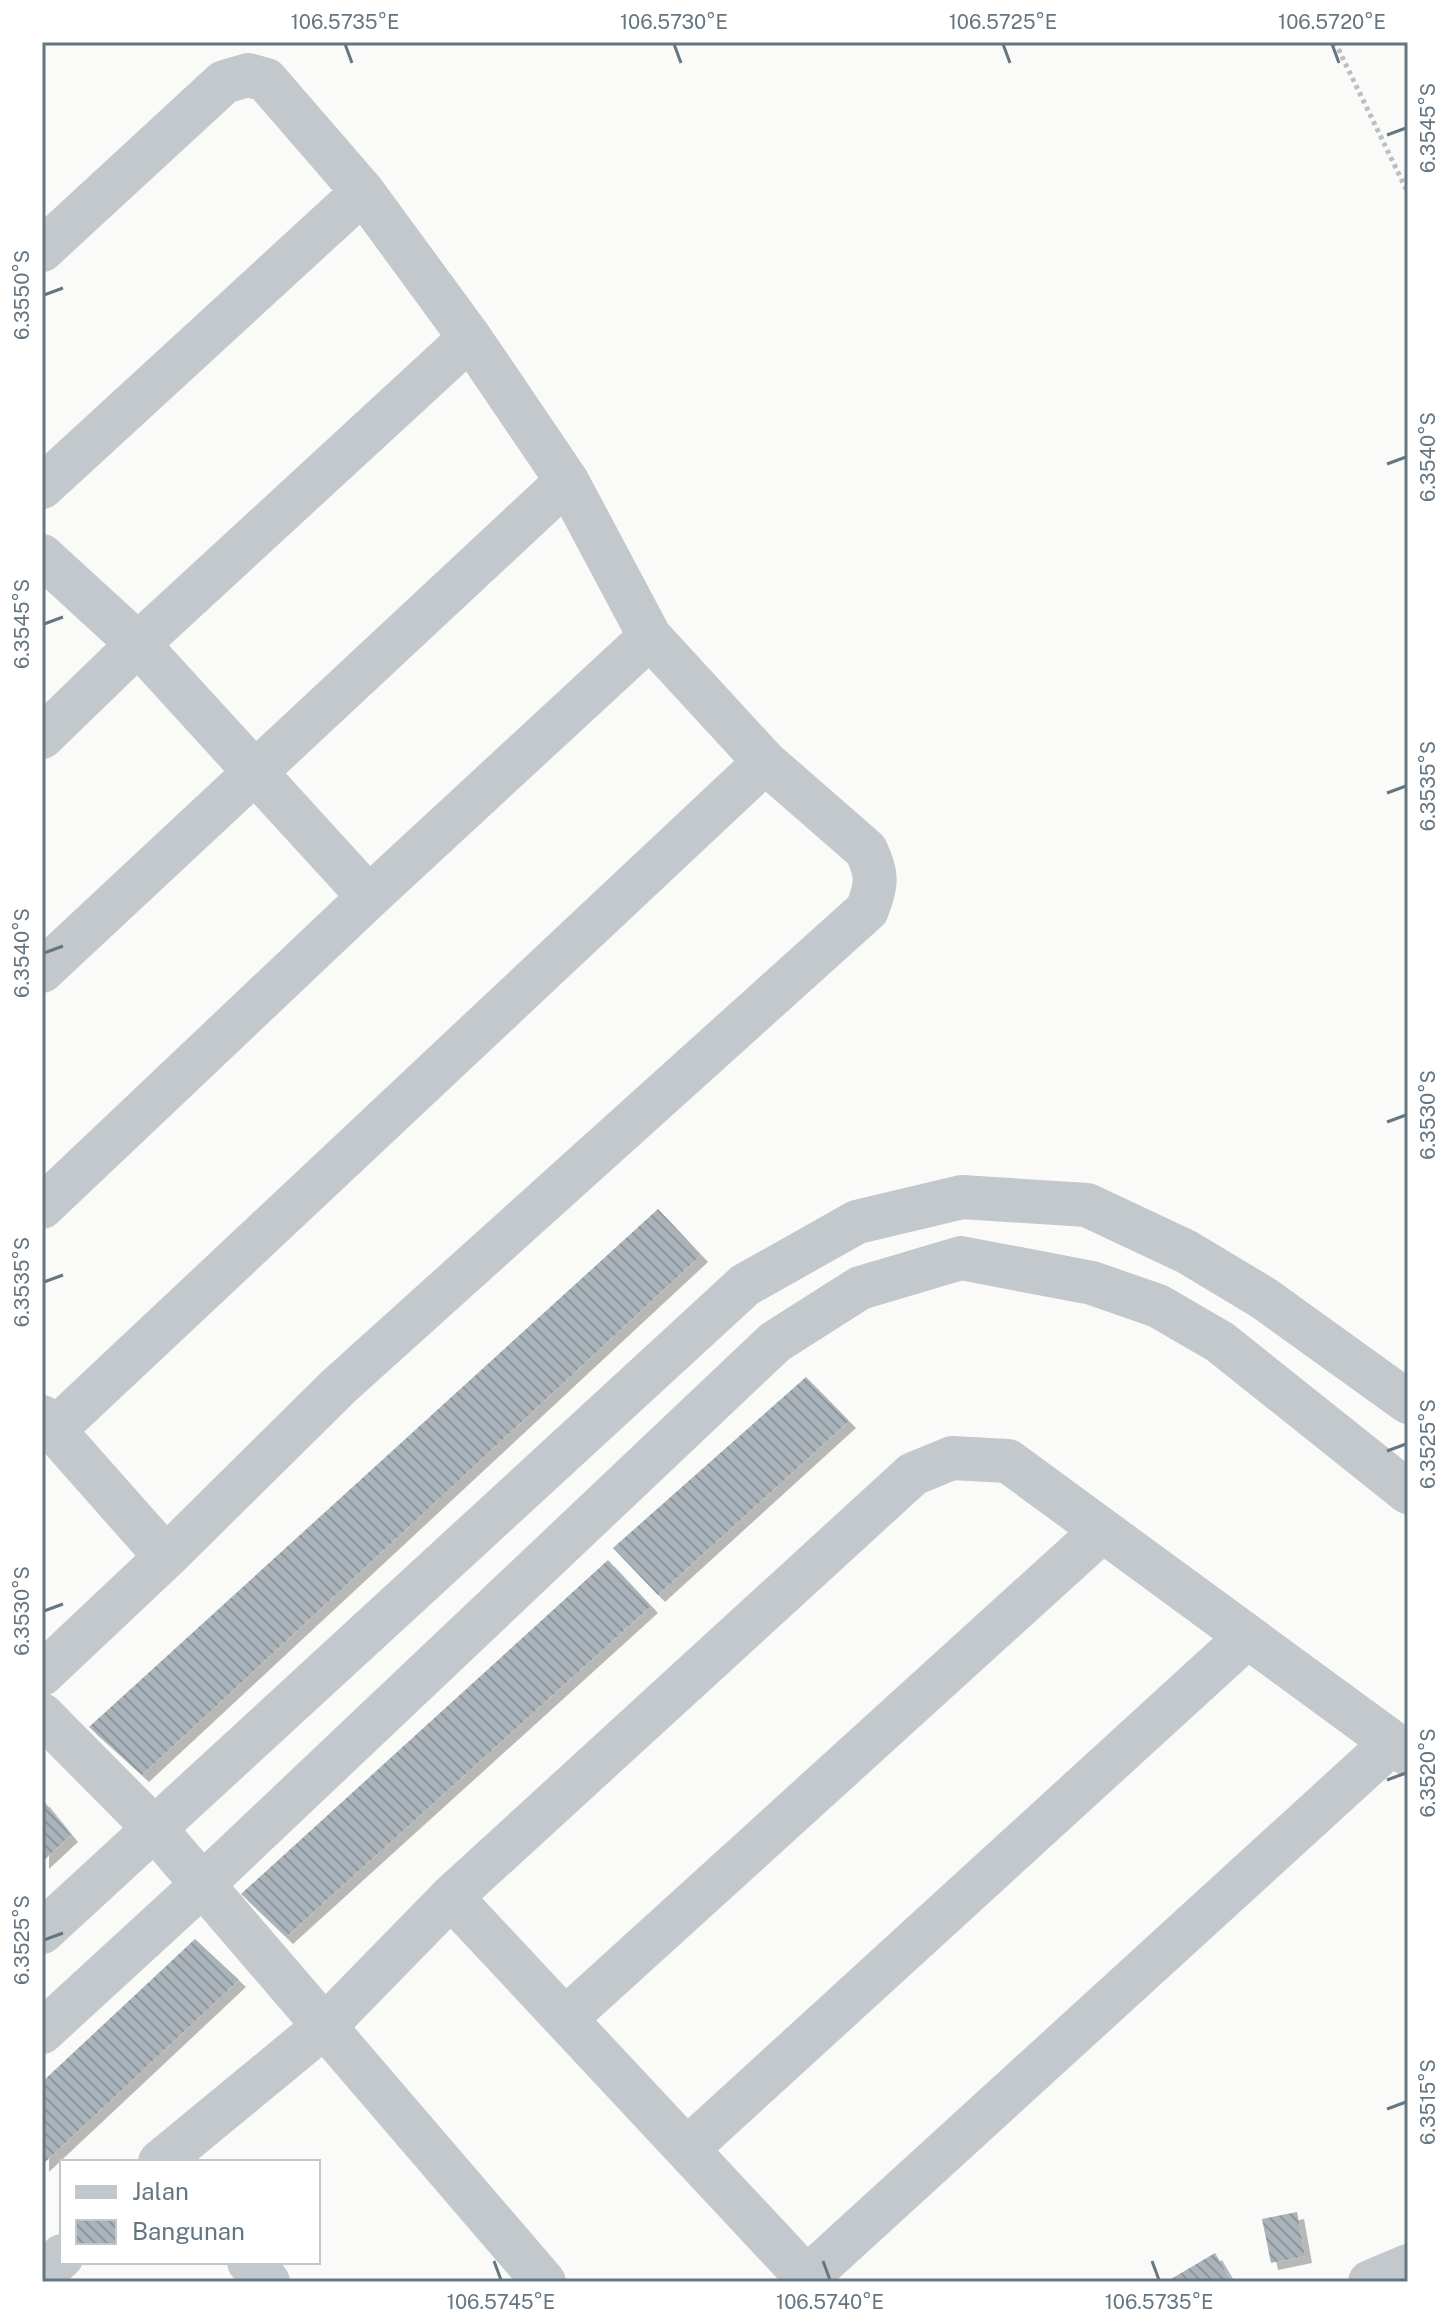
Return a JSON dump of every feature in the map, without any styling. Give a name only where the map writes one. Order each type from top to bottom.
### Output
[{"type":"street","points":[[42,250],[224,82],[248,75],[266,80],[363,192],[470,338],[567,481],[650,637],[765,762],[866,850],[874,867],[876,886],[867,910],[339,1386],[42,1674]]},
{"type":"street","points":[[42,487],[363,192]]},
{"type":"street","points":[[42,737],[138,644],[470,338]]},
{"type":"street","points":[[42,971],[567,481]]},
{"type":"street","points":[[42,556],[138,644],[369,897]]},
{"type":"street","points":[[42,1207],[369,897],[650,637]]},
{"type":"street","points":[[166,1557],[48,1424],[765,762]]},
{"type":"street","points":[[42,1932],[745,1285],[857,1222],[962,1197],[1087,1205],[1187,1252],[1265,1299],[1408,1402]]},
{"type":"street","points":[[42,2032],[202,1885],[775,1342],[860,1288],[961,1258],[1092,1283],[1158,1306],[1220,1342],[1408,1492]]},
{"type":"street","points":[[162,2160],[326,2025],[451,1897],[913,1474],[952,1458],[1008,1461],[1400,1748],[804,2280],[687,2149],[451,1897]]},
{"type":"street","points":[[565,2019],[1102,1531]]},
{"type":"street","points":[[687,2149],[1247,1637]]},
{"type":"street","points":[[42,1715],[155,1829],[544,2282]]},
{"type":"street","points":[[42,2275],[60,2258]]},
{"type":"street","points":[[251,2264],[268,2282]]},
{"type":"street","points":[[1370,2282],[1408,2266]]},
{"type":"path","points":[[1335,42],[1408,193]]},
{"type":"building","points":[[658,1209],[701,1255],[142,1775],[89,1727]]},
{"type":"building","points":[[806,1377],[849,1421],[658,1595],[613,1548]]},
{"type":"building","points":[[608,1560],[651,1606],[286,1937],[241,1894]]},
{"type":"building","points":[[42,1799],[71,1835],[42,1862]]},
{"type":"building","points":[[195,1939],[239,1980],[42,2165],[42,2082]]},
{"type":"building","points":[[1297,2212],[1305,2256],[1271,2263],[1262,2219]]},
{"type":"building","points":[[1215,2253],[1232,2282],[1166,2282]]}]
